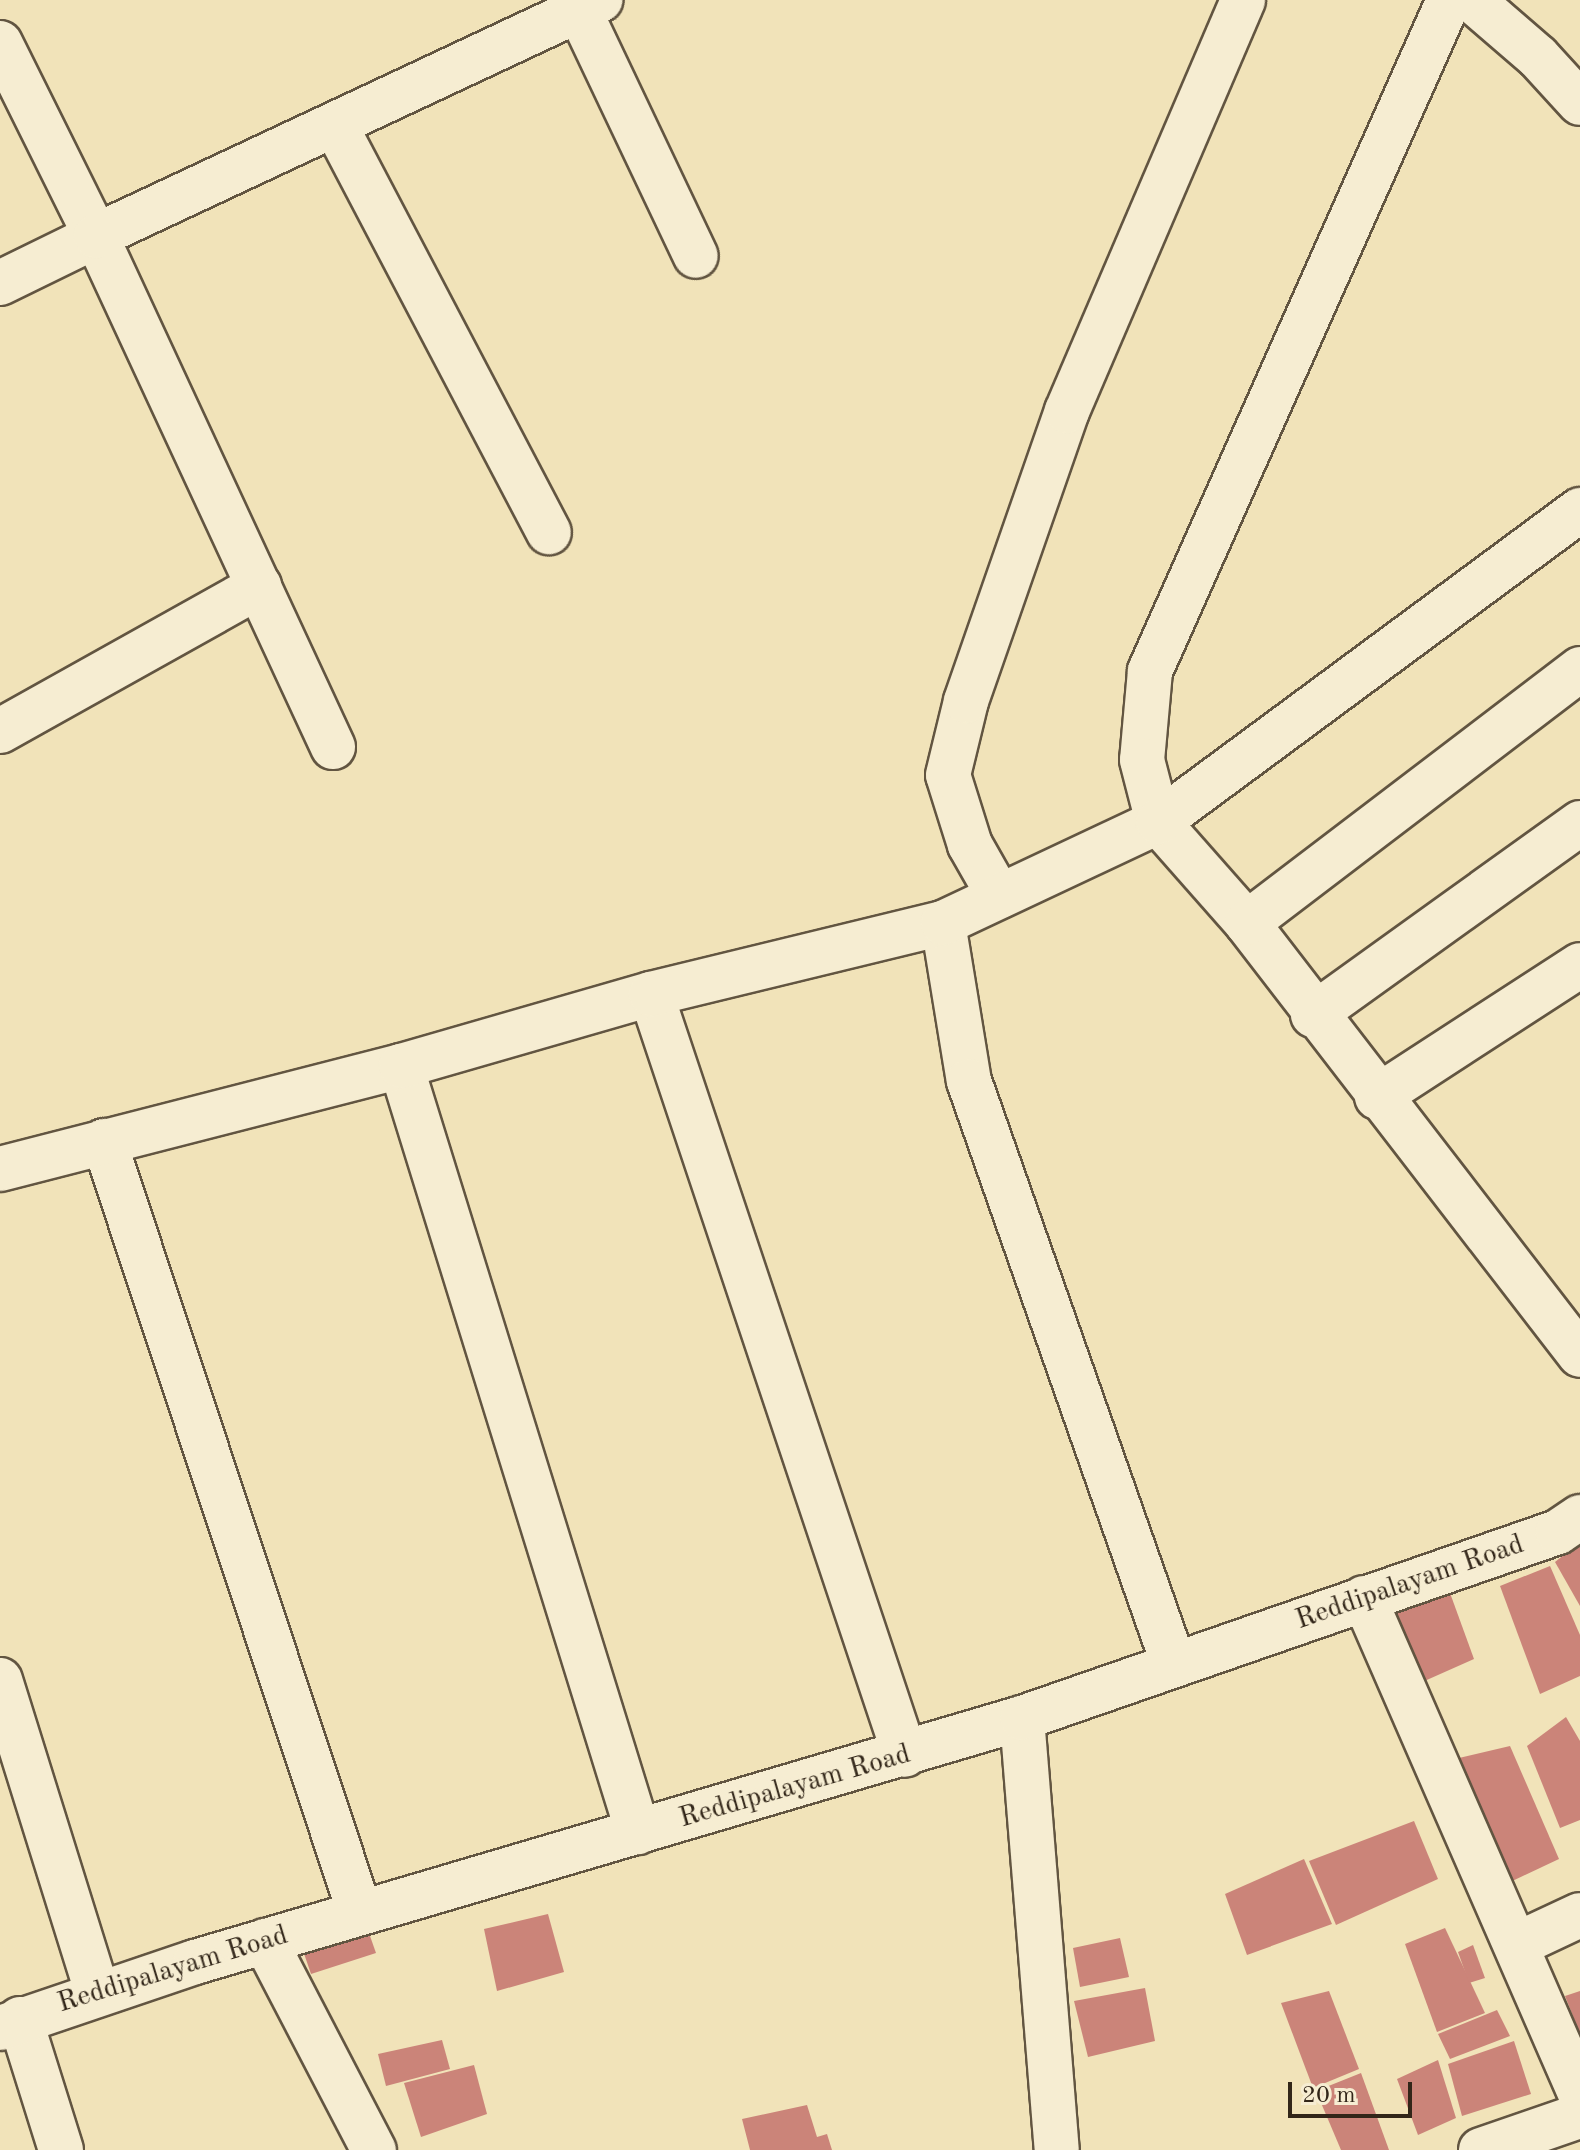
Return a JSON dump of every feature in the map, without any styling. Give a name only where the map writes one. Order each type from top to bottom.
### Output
[{"type":"street","points":[[999,896],[970,845],[948,775],[966,701],[1067,411],[1243,0]]},
{"type":"street","points":[[1449,0],[1150,671],[1142,760],[1158,822],[1247,923],[1313,1015],[1580,1355]]},
{"type":"street","points":[[1472,0],[1538,57],[1580,103]]},
{"type":"street","points":[[0,283],[590,5],[696,256]]},
{"type":"street","points":[[0,43],[96,236],[333,747]]},
{"type":"street","points":[[335,125],[549,532]]},
{"type":"street","points":[[0,1169],[401,1066],[651,994],[943,923],[1158,822],[1580,510]]},
{"type":"street","points":[[0,731],[259,586]]},
{"type":"street","points":[[1247,923],[1580,669]]},
{"type":"street","points":[[1313,1015],[1580,823]]},
{"type":"street","points":[[943,923],[969,1081],[1174,1665]]},
{"type":"street","points":[[1377,1097],[1580,965]]},
{"type":"street","points":[[651,994],[905,1755]]},
{"type":"street","points":[[401,1066],[638,1832]]},
{"type":"street","points":[[104,1141],[360,1913]]},
{"type":"street","name":"Reddipalayam Road","points":[[10,2024],[97,1992],[265,1941],[905,1755],[1022,1718],[1558,1532],[1580,1517]]},
{"type":"street","points":[[1364,1598],[1518,1944],[1580,2093]]},
{"type":"street","points":[[0,1680],[97,1992]]},
{"type":"street","points":[[1022,1718],[1057,2150]]},
{"type":"street","points":[[1518,1944],[1580,1915]]},
{"type":"street","points":[[265,1941],[374,2150]]},
{"type":"street","points":[[10,2024],[61,2150]]},
{"type":"street","points":[[1481,2150],[1580,2116]]},
{"type":"building","points":[[1580,1542],[1580,1606],[1555,1562]]},
{"type":"building","points":[[1550,1566],[1580,1635],[1580,1676],[1540,1694],[1500,1586]]},
{"type":"building","points":[[1450,1593],[1474,1659],[1411,1687],[1379,1612]]},
{"type":"building","points":[[1566,1717],[1580,1741],[1580,1820],[1560,1828],[1527,1746]]},
{"type":"building","points":[[1510,1746],[1559,1859],[1506,1884],[1459,1758]]},
{"type":"building","points":[[1414,1821],[1438,1879],[1336,1925],[1309,1861]]},
{"type":"building","points":[[1304,1859],[1332,1924],[1247,1955],[1225,1894]]},
{"type":"building","points":[[548,1914],[564,1972],[497,1991],[484,1929]]},
{"type":"building","points":[[364,1919],[376,1953],[311,1974],[299,1939]]},
{"type":"building","points":[[1445,1928],[1485,2013],[1437,2032],[1405,1944]]},
{"type":"building","points":[[1120,1938],[1129,1977],[1080,1987],[1073,1948]]},
{"type":"building","points":[[1473,1945],[1485,1978],[1469,1983],[1458,1952]]},
{"type":"building","points":[[1145,1988],[1155,2041],[1088,2057],[1074,2001]]},
{"type":"building","points":[[1329,1991],[1359,2069],[1313,2088],[1281,2003]]},
{"type":"building","points":[[1580,1991],[1580,2034],[1565,1996]]},
{"type":"building","points":[[1497,2010],[1510,2036],[1450,2059],[1438,2034]]},
{"type":"building","points":[[442,2040],[450,2069],[386,2086],[378,2054]]},
{"type":"building","points":[[1514,2041],[1531,2094],[1462,2116],[1448,2064]]},
{"type":"building","points":[[1438,2060],[1456,2118],[1418,2135],[1397,2079]]},
{"type":"building","points":[[474,2065],[487,2114],[421,2137],[404,2083]]},
{"type":"building","points":[[1361,2073],[1389,2150],[1341,2150],[1316,2091]]},
{"type":"building","points":[[807,2105],[817,2137],[827,2134],[832,2150],[750,2150],[742,2119]]}]
